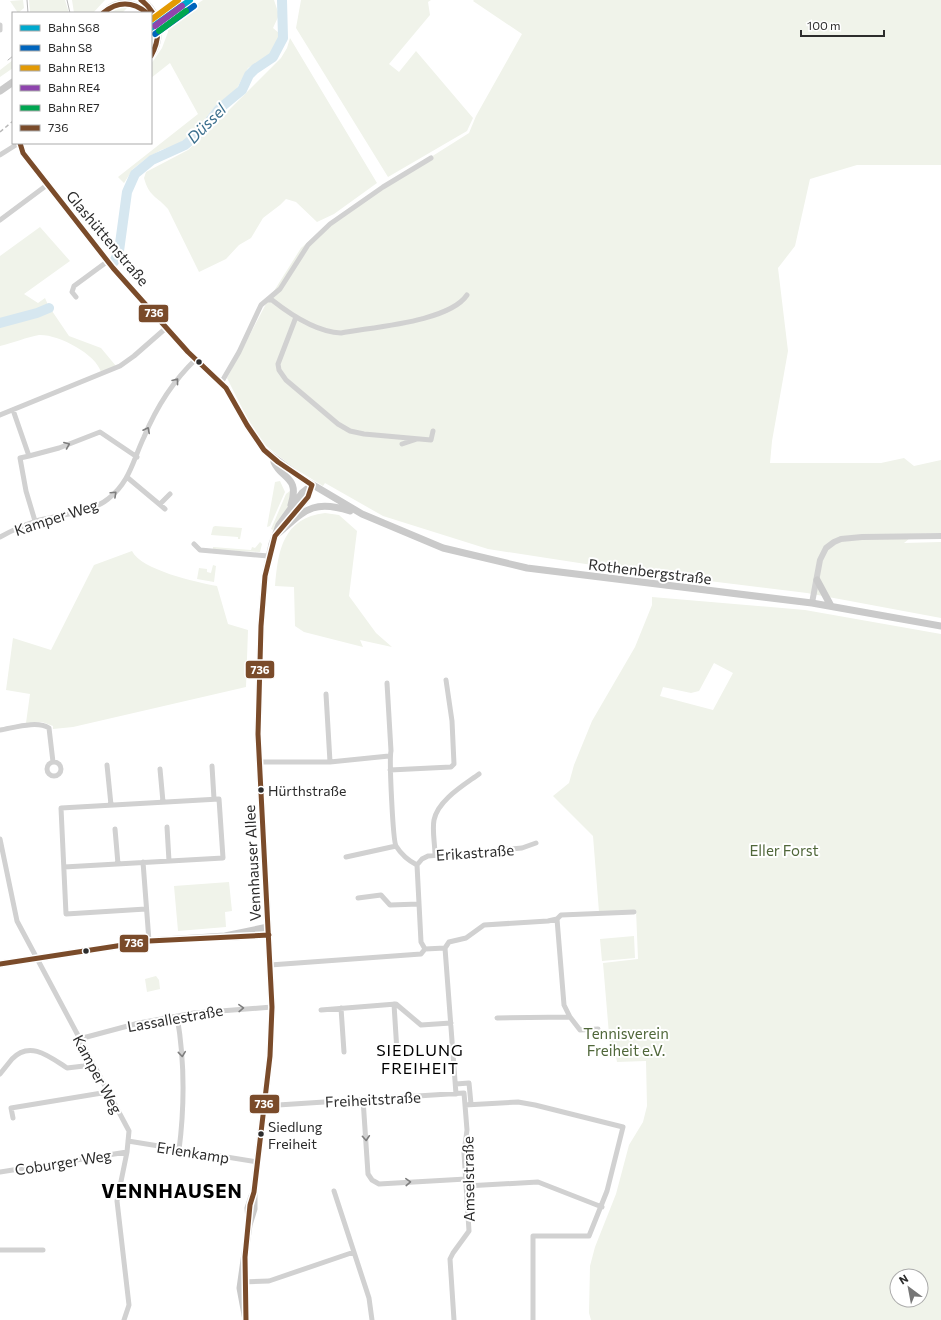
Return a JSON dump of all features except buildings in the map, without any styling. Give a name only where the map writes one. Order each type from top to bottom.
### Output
[{"type":"main road","points":[[102,12],[104,6],[111,0]]},
{"type":"main road","points":[[141,0],[149,5],[155,14],[158,30],[157,43],[152,54]]},
{"type":"main road","points":[[103,12],[115,4],[129,1],[146,12]]},
{"type":"main road","points":[[152,21],[158,30]]},
{"type":"main road","points":[[0,91],[12,83]]},
{"type":"main road","name":"Glashüttenstraße","points":[[20,144],[22,153],[108,261],[166,328],[221,383],[232,397],[257,441],[273,458],[312,485]]},
{"type":"main road","points":[[273,458],[275,464],[290,480],[293,488],[294,495],[288,512]]},
{"type":"main road","name":"Vennhauser Allee","points":[[246,1320],[243,1282],[249,1225],[254,1209],[257,1162],[272,1038],[269,935],[259,762],[259,660],[268,556],[279,524],[302,492],[312,485]]},
{"type":"main road","name":"Vennhauser Allee","points":[[275,536],[308,497],[312,485]]},
{"type":"main road","name":"Rothenbergstraße","points":[[312,485],[362,514],[442,548],[527,568],[812,603],[941,626]]},
{"type":"main road","name":"Vennhauser Allee","points":[[275,536],[299,514],[320,507]]},
{"type":"main road","name":"Rothenbergstraße","points":[[320,507],[335,507],[362,514]]},
{"type":"main road","points":[[817,580],[831,606]]},
{"type":"main road","points":[[0,964],[149,941],[225,936],[268,928]]},
{"type":"main road","points":[[225,936],[230,938],[269,935]]},
{"type":"street","points":[[0,25],[0,30]]},
{"type":"street","points":[[0,155],[18,144]]},
{"type":"street","points":[[221,383],[239,352],[261,305],[280,289],[308,245],[330,224],[388,183],[431,158]]},
{"type":"street","points":[[0,220],[47,185]]},
{"type":"street","points":[[76,297],[72,292],[74,286],[108,261]]},
{"type":"street","points":[[268,300],[272,300],[296,317],[325,330],[341,333],[435,316],[457,304],[467,295]]},
{"type":"street","points":[[296,317],[278,364],[279,370],[286,380],[338,424],[350,431],[364,434],[431,440],[433,431]]},
{"type":"street","points":[[0,415],[120,366],[134,356],[166,328]]},
{"type":"street","name":"Kamper Weg","points":[[0,537],[35,521],[102,503],[116,492],[128,478],[143,438],[160,405],[174,382],[196,359]]},
{"type":"street","points":[[13,410],[29,456]]},
{"type":"street","points":[[35,521],[26,491],[20,458],[59,448],[100,432],[137,457]]},
{"type":"street","points":[[402,444],[420,439]]},
{"type":"street","points":[[128,478],[165,509]]},
{"type":"street","points":[[160,504],[170,494]]},
{"type":"street","points":[[812,603],[820,560],[829,545],[841,539],[862,537],[941,536]]},
{"type":"street","points":[[194,544],[200,550],[268,556]]},
{"type":"street","points":[[390,770],[424,769],[451,766],[454,764],[452,721],[446,680]]},
{"type":"street","points":[[387,683],[391,751],[389,756],[396,846],[409,861],[417,865],[421,942],[425,949]]},
{"type":"street","points":[[326,694],[330,762]]},
{"type":"street","points":[[0,730],[36,725],[46,726],[49,728],[50,733],[53,762]]},
{"type":"street","points":[[259,762],[330,762],[389,756]]},
{"type":"street","points":[[108,765],[111,806]]},
{"type":"street","points":[[212,766],[214,799]]},
{"type":"street","points":[[160,769],[163,802]]},
{"type":"street","points":[[435,855],[434,820],[449,798],[479,774]]},
{"type":"street","points":[[64,867],[222,858],[219,799],[60,808],[66,914],[146,909]]},
{"type":"street","points":[[167,827],[169,861]]},
{"type":"street","points":[[115,829],[118,864]]},
{"type":"street","name":"Kamper Weg","points":[[0,839],[17,921],[129,1131],[127,1152],[117,1201],[129,1305],[124,1320]]},
{"type":"street","name":"Erikastraße","points":[[417,865],[422,858],[435,855],[522,848],[536,843]]},
{"type":"street","points":[[346,857],[396,846]]},
{"type":"street","points":[[143,862],[149,941]]},
{"type":"street","points":[[358,898],[380,895],[390,905],[419,904]]},
{"type":"street","points":[[468,1104],[464,1093],[456,1094],[445,948],[449,942],[466,938],[484,925],[548,921],[557,919],[561,915],[634,912]]},
{"type":"street","points":[[557,919],[564,1005],[570,1017],[580,1030],[598,1029]]},
{"type":"street","points":[[270,964],[421,954],[425,949],[445,948]]},
{"type":"street","points":[[394,1004],[397,1052]]},
{"type":"street","points":[[320,1010],[396,1004],[421,1025],[451,1023]]},
{"type":"street","name":"Lassallestraße","points":[[79,1039],[139,1022],[232,1009],[272,1007]]},
{"type":"street","points":[[341,1008],[344,1052]]},
{"type":"street","points":[[177,1016],[184,1075],[184,1116],[179,1150]]},
{"type":"street","points":[[497,1018],[570,1017]]},
{"type":"street","points":[[0,1074],[16,1056],[30,1050],[44,1052],[67,1068],[84,1066],[92,1062]]},
{"type":"street","points":[[456,1084],[469,1083],[468,1104]]},
{"type":"street","points":[[13,1118],[11,1108],[108,1092]]},
{"type":"street","name":"Freiheitstraße","points":[[265,1103],[278,1105],[456,1094]]},
{"type":"street","points":[[363,1099],[368,1174],[371,1179],[379,1184],[466,1179]]},
{"type":"street","points":[[468,1104],[518,1102],[623,1128],[611,1179],[602,1207],[589,1236],[533,1236],[534,1320]]},
{"type":"street","name":"Amselstraße","points":[[454,1320],[450,1259],[469,1231],[464,1153],[468,1104]]},
{"type":"street","name":"Erlenkamp","points":[[128,1142],[257,1162]]},
{"type":"street","name":"Coburger Weg","points":[[0,1172],[127,1152]]},
{"type":"street","points":[[466,1186],[538,1182],[602,1207]]},
{"type":"street","points":[[334,1191],[370,1298],[372,1320]]},
{"type":"street","points":[[0,1250],[43,1250]]},
{"type":"street","points":[[243,1282],[269,1281],[354,1252]]},
{"type":"green space","points":[[23,0],[24,8],[17,12],[10,1]]},
{"type":"green space","points":[[29,0],[65,0],[69,12],[30,12]]},
{"type":"green space","points":[[72,0],[105,0],[94,12],[74,12]]},
{"type":"green space","points":[[203,0],[274,0],[279,15],[273,28],[279,33],[280,38],[270,55],[248,68],[236,90],[217,104],[208,115],[204,124],[176,145],[161,150],[147,158],[133,169],[124,183],[118,177],[198,114],[170,63],[152,77],[152,63],[162,48],[168,32],[167,24]]},
{"type":"green space","points":[[301,0],[431,0],[428,2],[430,15],[389,64],[399,72],[416,51],[473,118],[467,131],[388,177],[296,28]]},
{"type":"green space","points":[[941,0],[941,165],[857,165],[810,179],[795,246],[778,268],[788,351],[772,441],[770,463],[881,463],[904,458],[914,466],[941,460],[941,533],[915,534],[904,543],[941,542],[941,618],[807,593],[644,573],[488,549],[383,516],[325,483],[323,486],[294,468],[265,445],[252,428],[227,378],[267,302],[301,248],[339,215],[469,133],[476,116],[522,34],[473,1]]},
{"type":"green space","points":[[118,7],[127,8],[123,12],[111,12]]},
{"type":"green space","points":[[290,38],[377,183],[334,214],[317,222],[296,202],[286,199],[263,218],[251,238],[239,245],[226,259],[199,272],[168,209],[148,189],[144,178],[146,172],[188,150],[201,138],[281,58],[287,48]]},
{"type":"green space","points":[[12,61],[12,69],[0,77],[0,70]]},
{"type":"green space","points":[[40,227],[70,261],[24,294],[38,303],[45,298],[49,307],[0,323],[0,256]]},
{"type":"green space","points":[[50,308],[69,336],[101,348],[116,366],[101,372],[98,365],[92,358],[75,346],[47,336],[34,336],[0,346],[0,324],[41,313]]},
{"type":"green space","points":[[280,481],[285,492],[270,526],[267,527],[275,482]]},
{"type":"green space","points":[[291,490],[289,506],[273,530],[271,529],[286,494]]},
{"type":"green space","points":[[325,513],[339,515],[357,531],[349,596],[376,633],[392,647],[360,640],[363,647],[304,632],[295,626],[294,587],[275,586],[278,560],[285,538],[300,521],[311,516]]},
{"type":"green space","points":[[213,527],[242,528],[240,539],[238,539],[238,537],[211,535]]},
{"type":"green space","points":[[260,542],[262,544],[260,552],[213,550],[213,547],[251,550],[252,547],[255,548]]},
{"type":"green space","points":[[132,551],[137,558],[157,569],[196,582],[217,586],[228,624],[248,630],[246,687],[73,727],[53,729],[53,726],[42,722],[26,723],[30,694],[6,690],[13,638],[51,650],[94,565]]},
{"type":"green space","points":[[213,565],[216,566],[214,582],[197,579],[199,568],[207,569],[207,572],[211,573]]},
{"type":"green space","name":"Eller Forst","points":[[652,597],[805,610],[941,634],[941,1320],[591,1320],[589,1313],[590,1266],[595,1247],[616,1194],[629,1145],[643,1122],[647,1106],[646,1061],[617,1062],[616,1057],[611,1058],[603,963],[638,959],[636,910],[599,912],[593,836],[553,796],[569,783],[574,765],[592,721],[635,647],[652,605]],"holes":[[[714,663],[733,673],[713,710],[660,696],[663,687],[691,693],[699,691]]]},
{"type":"green space","points":[[229,882],[232,911],[225,912],[226,927],[178,931],[174,886]]},
{"type":"green space","points":[[634,936],[635,958],[602,961],[600,939]]},
{"type":"green space","points":[[156,976],[159,980],[160,989],[147,992],[145,979]]},
{"type":"waterway","name":"Düssel","points":[[114,262],[119,251],[127,192],[135,174],[152,160],[185,145],[203,130],[219,109],[242,90],[249,75],[273,57],[283,38],[282,0]]},
{"type":"waterway","name":"Düssel","points":[[0,323],[37,313],[49,308]]},
{"type":"tram line","points":[[27,0],[28,12]]},
{"type":"tram line","points":[[67,0],[70,12]]},
{"type":"tram line","points":[[8,60],[12,57]]},
{"type":"railway","points":[[0,132],[12,122]]},
{"type":"rail line","name":"RE13","points":[[152,19],[178,0]]},
{"type":"rail line","name":"S68","points":[[152,27],[190,0]]},
{"type":"rail line","name":"RE4","points":[[155,26],[182,6]]},
{"type":"rail line","name":"S8","points":[[155,34],[194,6]]},
{"type":"rail line","name":"RE7","points":[[159,31],[186,11]]},
{"type":"transit line","name":"736","points":[[141,0],[152,12]]},
{"type":"transit line","name":"736","points":[[104,12],[114,6],[125,4],[136,6],[146,12]]},
{"type":"transit line","name":"736","points":[[152,12],[158,33],[157,41],[152,54]]},
{"type":"transit line","name":"736","points":[[20,144],[23,153],[113,268],[188,352],[226,388],[247,425],[264,450],[278,462],[312,485],[308,497],[275,536],[265,576],[261,626],[258,734],[272,1007],[270,1056],[254,1192],[250,1205],[245,1257],[246,1320]]},
{"type":"transit line","name":"736","points":[[0,964],[149,941],[269,935]]},
{"type":"place","name":"Hürthstraße","points":[[261,790]]},
{"type":"place","name":"Siedlung Freiheit","points":[[261,1134]]},
{"type":"district","name":"SIEDLUNG FREIHEIT","points":[[420,1058]]},
{"type":"district","name":"VENNHAUSEN","points":[[172,1190]]},
{"type":"park label","name":"Tennisverein Freiheit e.V.","points":[[626,1042]]}]
